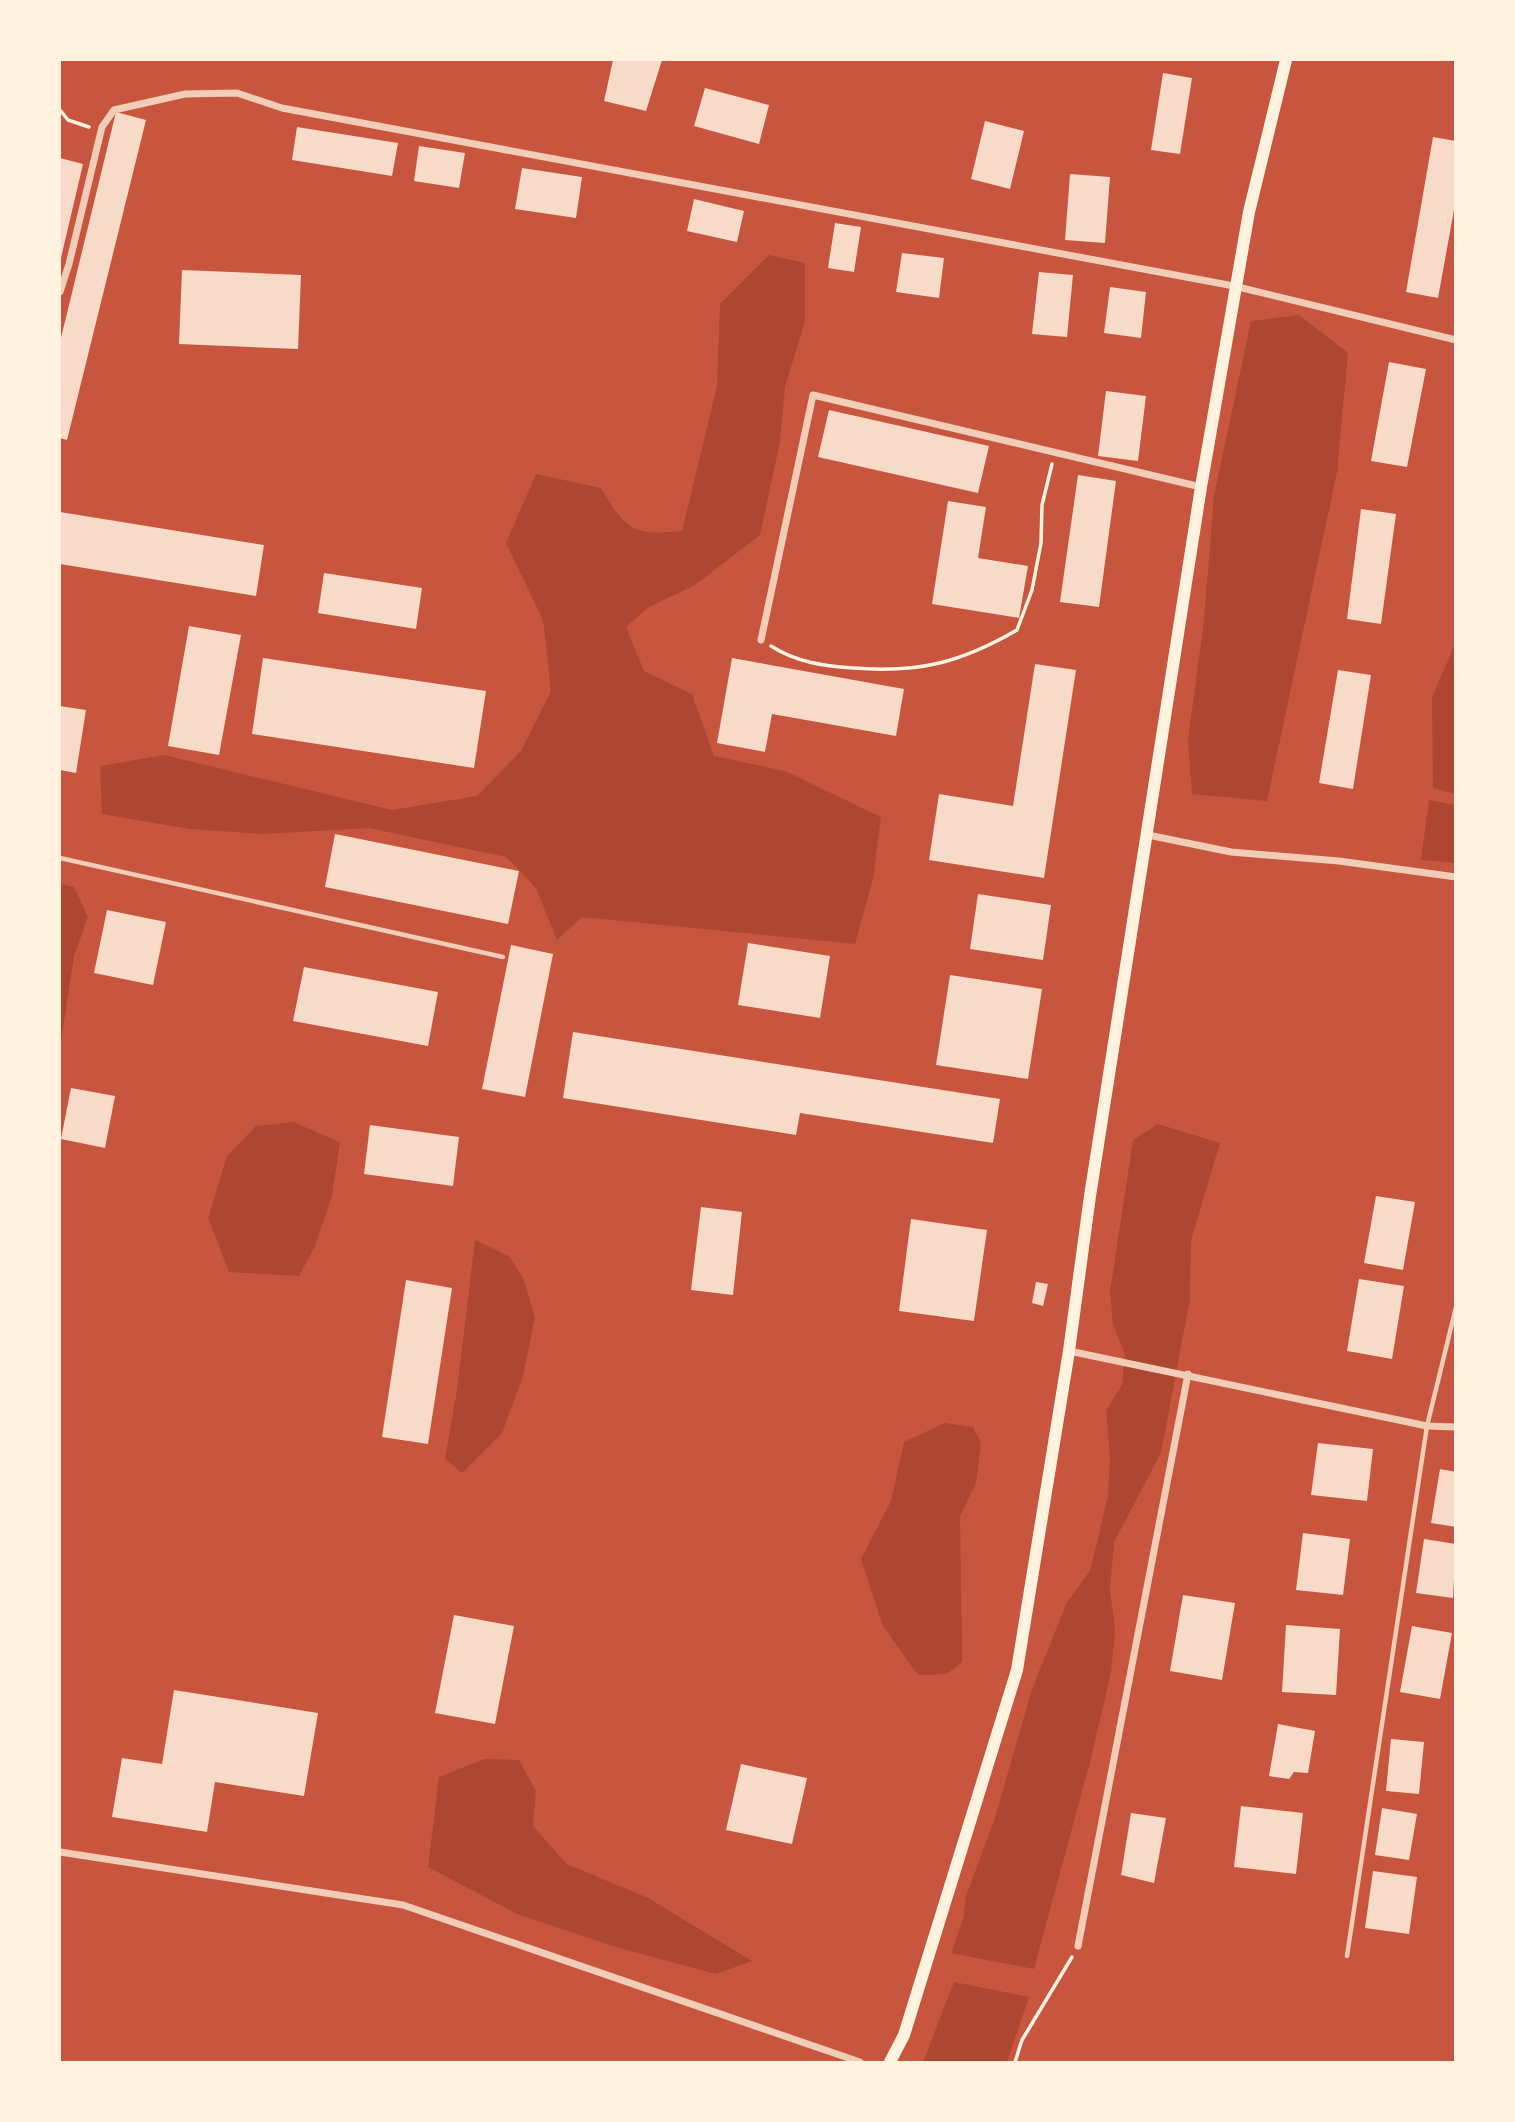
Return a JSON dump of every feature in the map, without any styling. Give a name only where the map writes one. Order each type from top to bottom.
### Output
[{"type":"main road","points":[[890,2063],[904,2035],[1017,1670],[1234,286],[1286,60]]},
{"type":"street","points":[[60,292],[102,127],[114,110],[185,94],[237,93],[282,108],[1234,286],[1455,340]]},
{"type":"street","points":[[761,640],[813,395],[1201,486]]},
{"type":"street","points":[[1148,835],[1231,852],[1339,861],[1455,877]]},
{"type":"street","points":[[1069,1351],[1427,1426],[1455,1427]]},
{"type":"street","points":[[1078,1946],[1188,1374]]},
{"type":"street","points":[[60,1852],[403,1905],[860,2063]]},
{"type":"lane","points":[[60,858],[503,957]]},
{"type":"lane","points":[[1347,1956],[1427,1426],[1455,1307]]},
{"type":"path","points":[[60,110],[68,120],[83,127],[102,127]]},
{"type":"path","points":[[761,640],[787,656],[824,666],[898,671],[947,662],[1017,630],[1032,590],[1041,543],[1042,505],[1055,452]]},
{"type":"path","points":[[1015,2063],[1022,2040],[1078,1946]]},
{"type":"shaded area","points":[[769,255],[805,263],[805,321],[785,387],[780,442],[760,535],[695,585],[649,607],[626,627],[644,671],[692,694],[714,756],[785,771],[881,817],[873,879],[855,944],[582,917],[557,940],[536,888],[506,857],[369,828],[262,834],[189,829],[102,814],[100,766],[164,755],[392,810],[477,796],[521,751],[551,691],[543,620],[506,543],[536,474],[601,488],[617,513],[642,531],[682,531],[717,386],[720,304]]},
{"type":"shaded area","points":[[1299,315],[1348,353],[1337,472],[1267,801],[1192,794],[1188,740],[1204,620],[1214,496],[1251,321]]},
{"type":"shaded area","points":[[1455,644],[1455,794],[1433,788],[1432,697]]},
{"type":"shaded area","points":[[1429,800],[1455,805],[1455,863],[1421,860]]},
{"type":"shaded area","points":[[60,884],[74,887],[88,917],[74,956],[60,1048]]},
{"type":"shaded area","points":[[293,1122],[340,1142],[332,1196],[315,1246],[299,1276],[229,1272],[208,1218],[227,1156],[256,1126]]},
{"type":"shaded area","points":[[1158,1124],[1220,1143],[1191,1240],[1190,1299],[1161,1453],[1114,1542],[1110,1590],[1115,1631],[1111,1673],[1091,1758],[1034,1969],[951,1953],[963,1920],[966,1896],[994,1821],[1032,1689],[1067,1602],[1090,1571],[1108,1496],[1110,1459],[1106,1411],[1122,1385],[1125,1355],[1113,1325],[1110,1292],[1133,1140]]},
{"type":"shaded area","points":[[475,1240],[509,1256],[523,1278],[535,1317],[523,1376],[502,1433],[462,1473],[445,1459],[457,1390]]},
{"type":"shaded area","points":[[945,1423],[973,1427],[981,1443],[976,1483],[960,1516],[962,1662],[947,1674],[918,1675],[883,1626],[861,1559],[891,1501],[904,1442]]},
{"type":"shaded area","points":[[484,1759],[519,1760],[536,1791],[533,1826],[567,1864],[648,1898],[752,1961],[716,1974],[619,1948],[517,1914],[428,1867],[439,1777]]},
{"type":"shaded area","points":[[954,1982],[1029,1997],[1007,2062],[923,2062]]},
{"type":"building","points":[[613,60],[662,60],[646,111],[604,101]]},
{"type":"building","points":[[1163,73],[1192,78],[1180,154],[1151,150]]},
{"type":"building","points":[[705,88],[769,105],[759,144],[694,126]]},
{"type":"building","points":[[116,112],[146,120],[67,440],[60,438],[60,342]]},
{"type":"building","points":[[985,121],[1024,131],[1010,189],[971,179]]},
{"type":"building","points":[[297,127],[398,143],[392,176],[292,160]]},
{"type":"building","points":[[1433,137],[1456,141],[1456,199],[1438,298],[1406,292]]},
{"type":"building","points":[[419,146],[465,153],[459,188],[414,181]]},
{"type":"building","points":[[60,158],[83,164],[61,258],[60,258]]},
{"type":"building","points":[[522,168],[582,177],[576,218],[515,209]]},
{"type":"building","points":[[1070,174],[1110,177],[1105,243],[1065,240]]},
{"type":"building","points":[[694,199],[744,211],[737,242],[687,231]]},
{"type":"building","points":[[835,223],[861,227],[854,272],[828,268]]},
{"type":"building","points":[[902,253],[944,258],[939,298],[896,292]]},
{"type":"building","points":[[182,270],[301,275],[298,349],[179,344]]},
{"type":"building","points":[[1039,272],[1073,275],[1067,337],[1032,334]]},
{"type":"building","points":[[1110,287],[1146,292],[1141,338],[1104,333]]},
{"type":"building","points":[[1389,362],[1426,369],[1407,467],[1371,461]]},
{"type":"building","points":[[1106,391],[1146,396],[1138,461],[1098,456]]},
{"type":"building","points":[[829,410],[989,446],[978,493],[818,457]]},
{"type":"building","points":[[1078,475],[1116,481],[1099,607],[1060,602]]},
{"type":"building","points":[[948,501],[986,507],[978,558],[1028,566],[1019,618],[932,604]]},
{"type":"building","points":[[1361,509],[1396,514],[1381,624],[1347,619]]},
{"type":"building","points":[[60,512],[264,545],[256,596],[60,564]]},
{"type":"building","points":[[324,573],[422,588],[416,629],[318,613]]},
{"type":"building","points":[[189,626],[241,635],[219,755],[168,746]]},
{"type":"building","points":[[263,658],[486,691],[474,768],[252,734]]},
{"type":"building","points":[[732,658],[904,689],[896,736],[772,714],[765,752],[717,743]]},
{"type":"building","points":[[1035,664],[1076,670],[1044,878],[929,860],[939,794],[1013,806]]},
{"type":"building","points":[[1338,670],[1371,675],[1353,789],[1319,783]]},
{"type":"building","points":[[60,706],[86,710],[76,773],[60,770]]},
{"type":"building","points":[[335,834],[519,871],[508,924],[325,887]]},
{"type":"building","points":[[978,894],[1051,905],[1043,960],[970,949]]},
{"type":"building","points":[[107,910],[166,922],[153,985],[94,973]]},
{"type":"building","points":[[748,943],[830,956],[820,1018],[738,1005]]},
{"type":"building","points":[[511,945],[553,954],[525,1097],[482,1089]]},
{"type":"building","points":[[304,967],[438,992],[428,1046],[293,1021]]},
{"type":"building","points":[[950,975],[1042,989],[1028,1079],[936,1065]]},
{"type":"building","points":[[573,1032],[1000,1099],[993,1143],[800,1113],[796,1135],[563,1098]]},
{"type":"building","points":[[71,1088],[115,1096],[105,1148],[61,1139]]},
{"type":"building","points":[[370,1125],[459,1137],[453,1186],[364,1174]]},
{"type":"building","points":[[1376,1196],[1415,1202],[1403,1270],[1364,1263]]},
{"type":"building","points":[[701,1207],[742,1212],[733,1295],[691,1290]]},
{"type":"building","points":[[911,1219],[987,1230],[974,1321],[899,1311]]},
{"type":"building","points":[[1359,1279],[1404,1286],[1392,1359],[1347,1351]]},
{"type":"building","points":[[406,1280],[452,1288],[428,1444],[382,1437]]},
{"type":"building","points":[[1036,1282],[1048,1284],[1043,1306],[1032,1303]]},
{"type":"building","points":[[1318,1443],[1373,1449],[1367,1501],[1311,1495]]},
{"type":"building","points":[[1440,1469],[1456,1472],[1456,1527],[1431,1523]]},
{"type":"building","points":[[1303,1533],[1350,1539],[1343,1595],[1296,1590]]},
{"type":"building","points":[[1424,1539],[1456,1544],[1453,1598],[1416,1593]]},
{"type":"building","points":[[1183,1595],[1235,1603],[1222,1680],[1170,1671]]},
{"type":"building","points":[[454,1615],[514,1626],[495,1724],[435,1713]]},
{"type":"building","points":[[1286,1625],[1340,1629],[1336,1695],[1282,1692]]},
{"type":"building","points":[[1412,1626],[1452,1633],[1440,1699],[1400,1692]]},
{"type":"building","points":[[174,1690],[318,1713],[304,1796],[215,1782],[207,1832],[112,1817],[122,1758],[162,1764]]},
{"type":"building","points":[[1278,1724],[1315,1731],[1308,1773],[1294,1772],[1289,1779],[1269,1776]]},
{"type":"building","points":[[1391,1739],[1424,1742],[1419,1794],[1386,1791]]},
{"type":"building","points":[[741,1764],[807,1778],[792,1844],[726,1830]]},
{"type":"building","points":[[1241,1806],[1303,1813],[1296,1874],[1234,1867]]},
{"type":"building","points":[[1382,1808],[1417,1814],[1409,1860],[1375,1855]]},
{"type":"building","points":[[1131,1813],[1166,1818],[1154,1883],[1121,1875]]},
{"type":"building","points":[[1373,1871],[1417,1877],[1409,1934],[1365,1928]]}]
